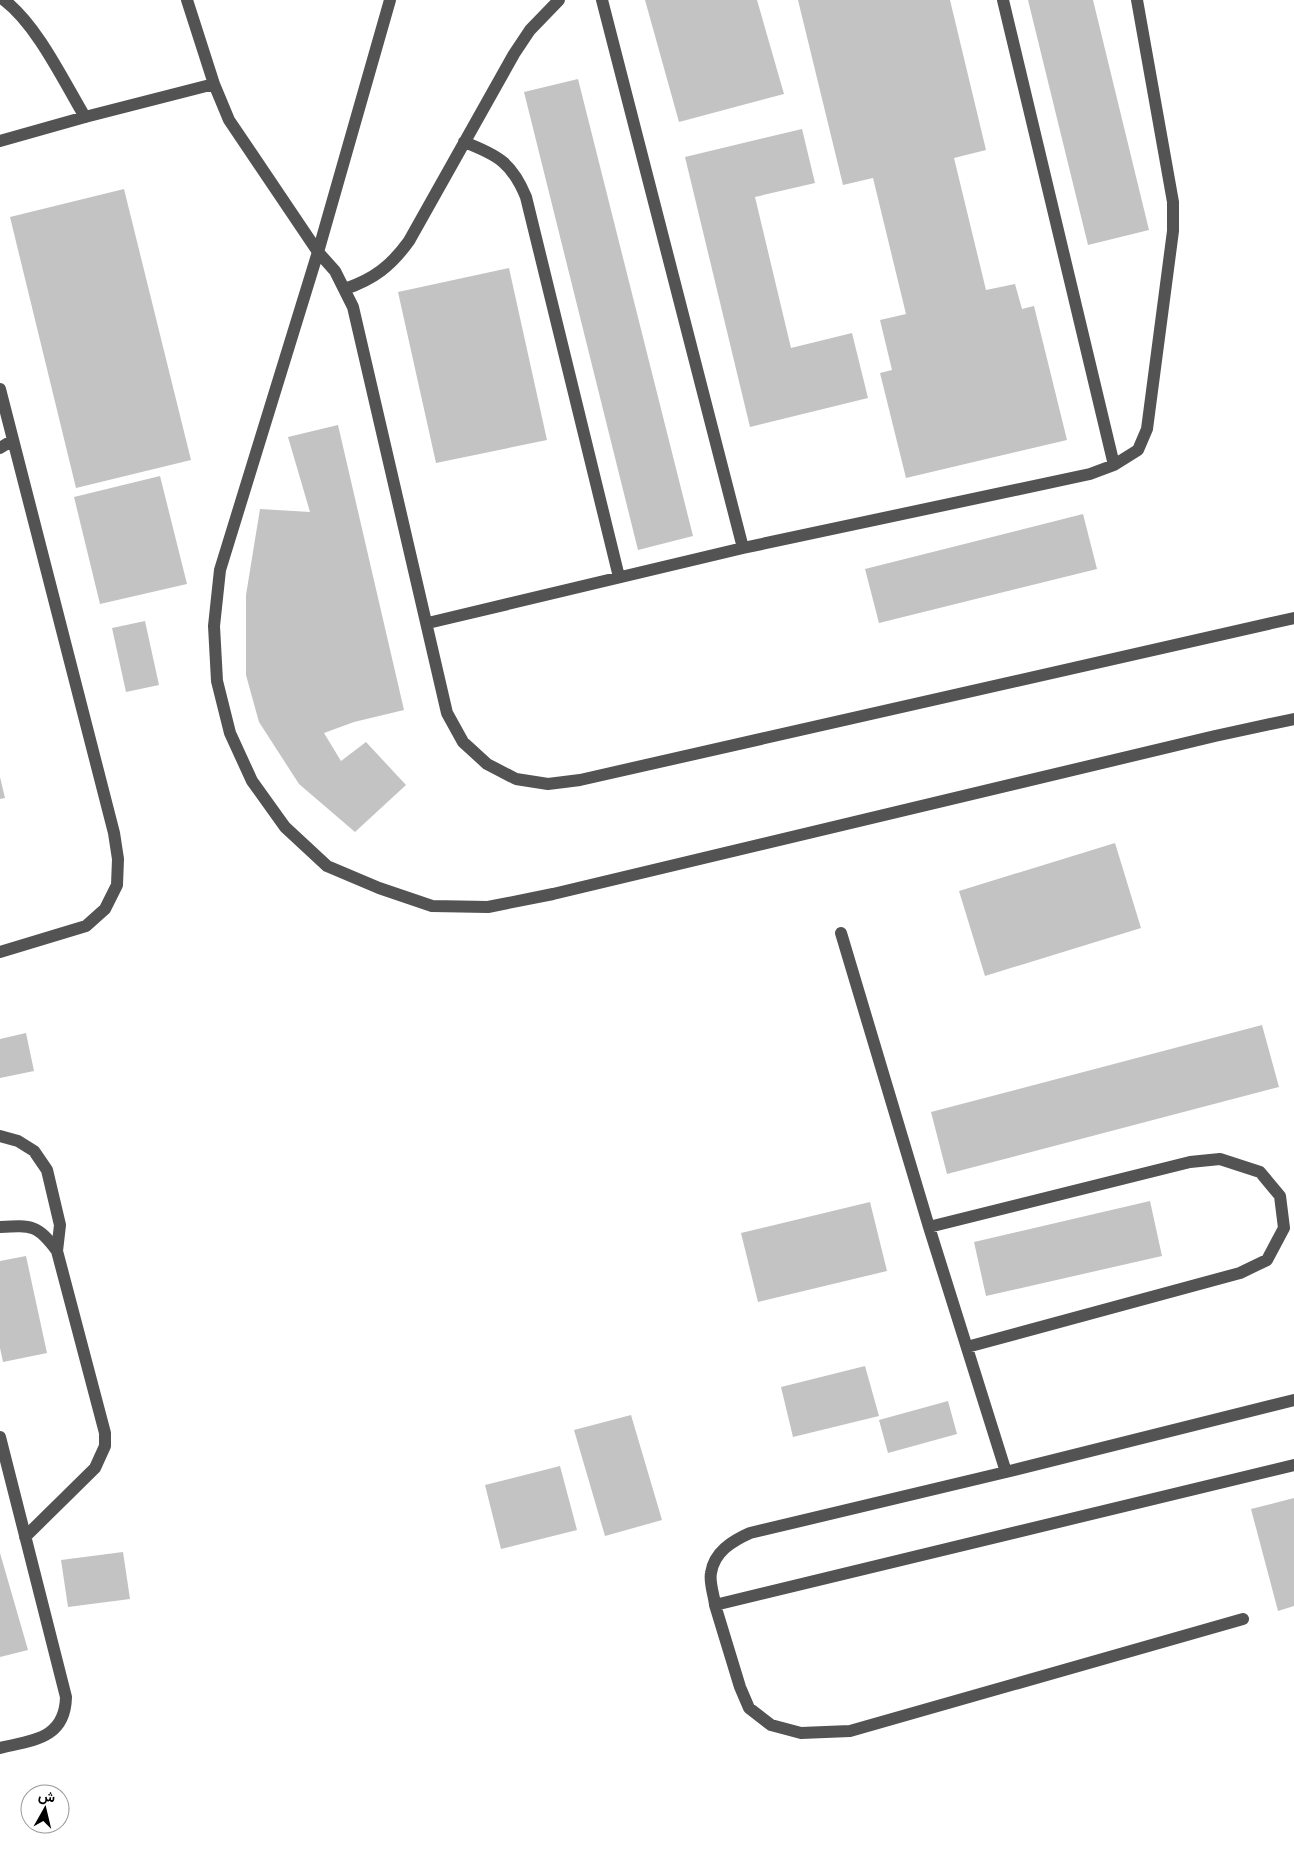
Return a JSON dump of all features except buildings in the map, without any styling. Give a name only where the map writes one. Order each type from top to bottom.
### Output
[{"type":"lane","points":[[4,0],[18,10],[32,29],[85,117]]},
{"type":"lane","points":[[187,0],[214,84],[229,120],[318,252],[335,271],[345,289],[359,327],[447,713],[463,742],[487,764],[516,779],[548,784],[590,777],[1294,618]]},
{"type":"lane","points":[[390,0],[318,252],[220,570],[214,626],[216,681],[230,733],[252,781],[285,827],[327,866],[379,888],[432,906],[488,908],[1205,738],[1294,719]]},
{"type":"lane","points":[[345,289],[376,276],[397,258],[409,241],[514,54],[530,30],[559,0]]},
{"type":"lane","points":[[602,0],[743,548]]},
{"type":"lane","points":[[1003,0],[1114,465]]},
{"type":"lane","points":[[428,623],[743,548],[1090,474],[1114,465],[1138,450],[1147,429],[1173,231],[1173,202],[1137,0]]},
{"type":"lane","points":[[0,141],[214,84]]},
{"type":"lane","points":[[464,142],[493,153],[508,165],[519,180],[526,197],[619,577]]},
{"type":"lane","points":[[0,389],[114,832],[118,858],[117,885],[105,909],[86,926],[0,952]]},
{"type":"lane","points":[[0,448],[13,440]]},
{"type":"lane","points":[[841,933],[929,1227],[1006,1472]]},
{"type":"lane","points":[[0,1136],[18,1141],[34,1152],[47,1170],[60,1225],[57,1251]]},
{"type":"lane","points":[[929,1227],[1190,1162],[1220,1159],[1260,1172],[1280,1196],[1284,1228],[1267,1260],[1247,1270],[967,1347]]},
{"type":"lane","points":[[0,1227],[31,1227],[44,1233],[57,1251],[105,1434],[105,1446],[95,1468],[25,1536]]},
{"type":"lane","points":[[1243,1619],[850,1730],[801,1733],[771,1725],[749,1708],[740,1687],[715,1605],[710,1574],[716,1557],[733,1540],[750,1533],[1006,1472],[1294,1400]]},
{"type":"lane","points":[[0,1437],[66,1697],[66,1711],[61,1722],[54,1730],[40,1738],[0,1748]]},
{"type":"lane","points":[[715,1605],[1294,1465]]}]
